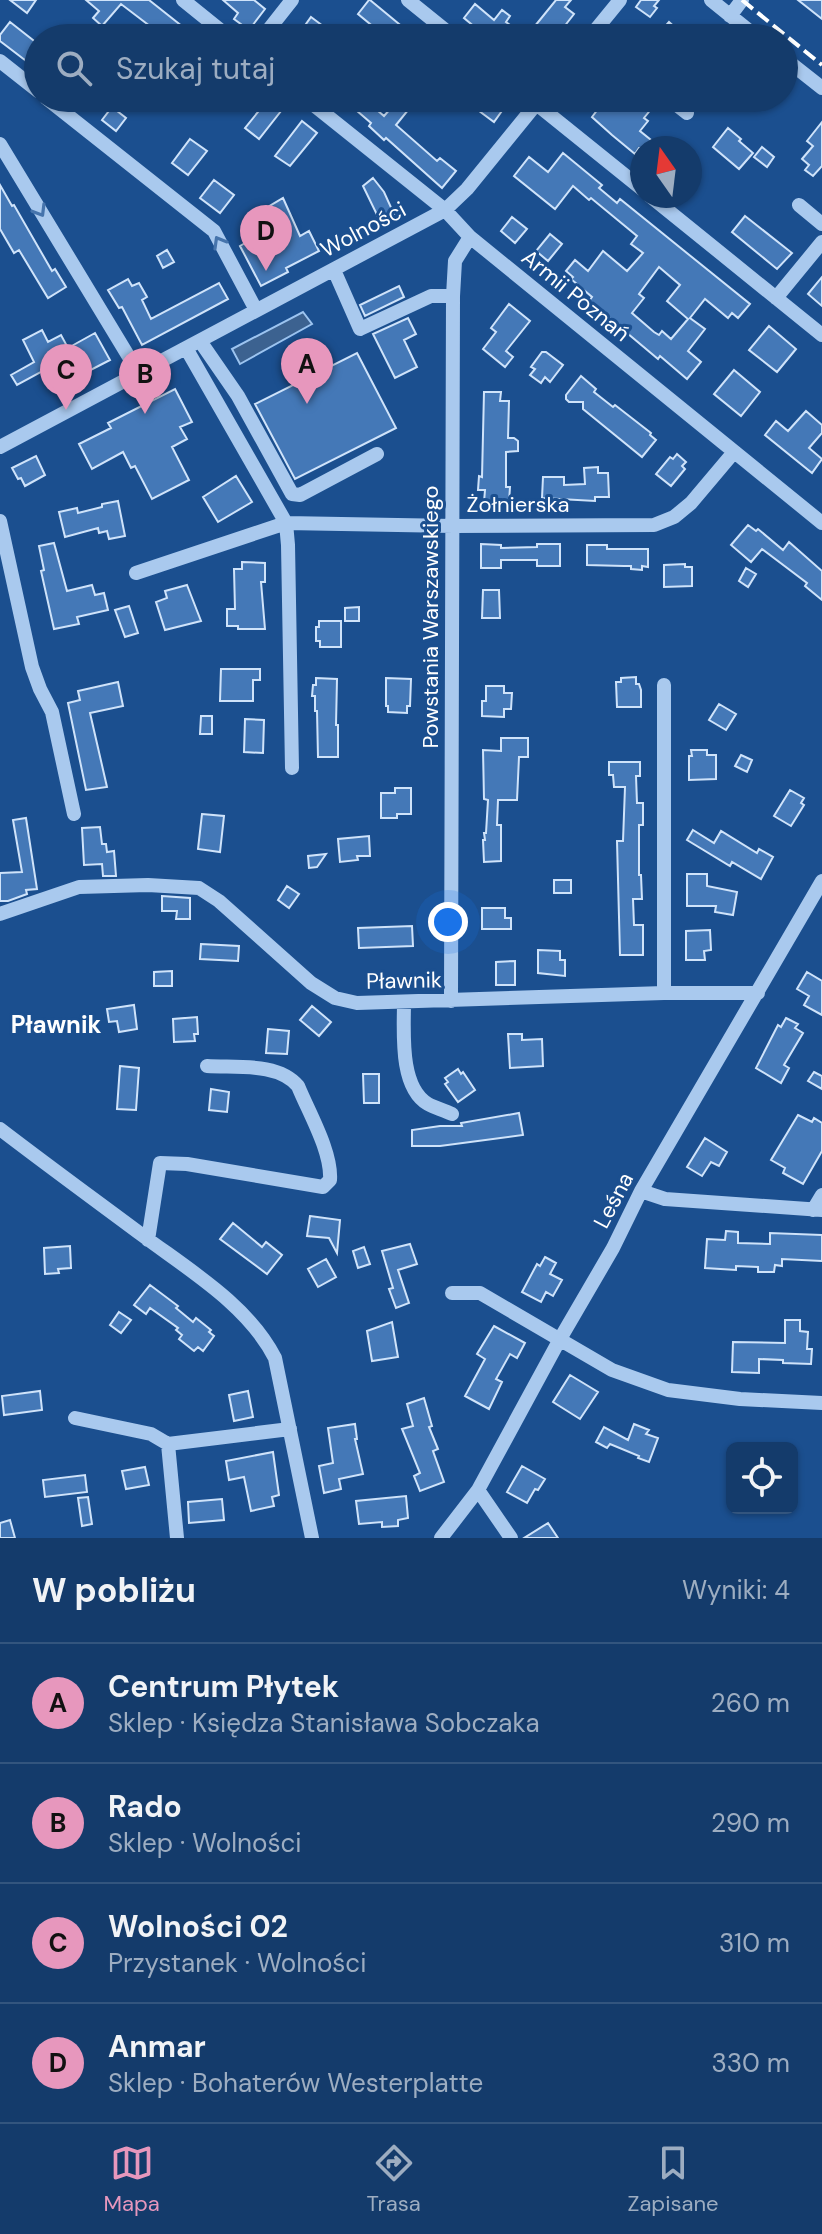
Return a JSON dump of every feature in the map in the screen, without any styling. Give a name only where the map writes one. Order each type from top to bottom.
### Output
[{"type":"street","points":[[183,0],[213,24]]},
{"type":"street","points":[[273,24],[292,0]]},
{"type":"street","points":[[408,0],[438,24]]},
{"type":"street","points":[[601,24],[620,0]]},
{"type":"street","points":[[711,0],[740,24]]},
{"type":"street","points":[[730,16],[742,0]]},
{"type":"street","points":[[0,61],[24,80]]},
{"type":"street","points":[[798,69],[822,88]]},
{"type":"street","points":[[64,112],[214,231],[256,310]]},
{"type":"street","name":"Armii Poznań","points":[[322,112],[445,210],[470,237],[822,523]]},
{"type":"street","name":"Wolności","points":[[0,447],[445,210],[467,189],[527,112]]},
{"type":"street","points":[[550,112],[630,179]]},
{"type":"street","points":[[0,144],[138,372]]},
{"type":"street","points":[[799,205],[822,224]]},
{"type":"street","points":[[665,208],[822,335]]},
{"type":"street","name":"Powstania Warszawskiego","points":[[451,1001],[453,296],[455,261],[470,237]]},
{"type":"street","points":[[776,298],[822,242]]},
{"type":"street","points":[[334,270],[360,329],[431,296],[453,296]]},
{"type":"street","points":[[200,341],[238,396],[292,494],[300,495],[377,454]]},
{"type":"street","points":[[186,348],[286,523],[292,768]]},
{"type":"street","name":"Żołnierska","points":[[136,573],[286,523],[654,525],[674,517],[691,503],[734,452]]},
{"type":"street","points":[[0,521],[32,667],[52,712],[74,814]]},
{"type":"street","points":[[664,685],[664,993]]},
{"type":"street","name":"Leśna","points":[[441,1538],[478,1490],[613,1248],[641,1191],[822,881]]},
{"type":"street","name":"Pławnik","points":[[0,914],[79,887],[148,885],[199,888],[219,901],[294,970],[335,998],[357,1003],[758,993]]},
{"type":"street","points":[[404,1002],[407,1071],[412,1086],[425,1103],[452,1114]]},
{"type":"street","points":[[148,1240],[160,1163],[187,1164],[323,1187],[330,1180],[331,1168],[324,1147],[292,1078],[268,1070],[207,1066]]},
{"type":"street","points":[[0,1129],[250,1320],[265,1338],[275,1358],[312,1538]]},
{"type":"street","points":[[641,1191],[665,1199],[818,1210],[822,1195]]},
{"type":"street","points":[[452,1293],[480,1293],[612,1370],[668,1390],[740,1399],[822,1403]]},
{"type":"street","points":[[75,1418],[151,1434],[168,1444],[290,1429]]},
{"type":"street","points":[[168,1444],[177,1538]]},
{"type":"street","points":[[478,1490],[511,1538]]},
{"type":"water","points":[[303,312],[312,324],[240,364],[232,349]]},
{"type":"building","points":[[10,0],[36,0],[27,13]]},
{"type":"building","points":[[86,0],[149,0],[179,24],[147,24],[121,4],[104,24],[100,24],[93,18],[99,11]]},
{"type":"building","points":[[223,0],[254,0],[265,9],[254,24],[241,24],[234,19],[238,13]]},
{"type":"building","points":[[370,0],[399,24],[370,24],[358,14]]},
{"type":"building","points":[[556,0],[571,0],[565,7],[574,14],[566,24],[537,24]]},
{"type":"building","points":[[641,0],[659,0],[650,17],[636,7]]},
{"type":"building","points":[[798,0],[822,0],[822,19]]},
{"type":"building","points":[[475,4],[494,20],[502,10],[510,16],[506,22],[509,24],[471,24],[464,18]]},
{"type":"building","points":[[311,17],[320,24],[306,24]]},
{"type":"building","points":[[10,22],[24,33],[24,59],[0,41],[0,35]]},
{"type":"building","points":[[108,112],[118,112],[126,118],[116,131],[102,120]]},
{"type":"building","points":[[258,112],[280,112],[259,139],[245,128]]},
{"type":"building","points":[[358,112],[379,112],[384,116],[388,112],[407,112],[396,125],[437,161],[440,158],[456,171],[442,188],[386,138],[384,140],[369,126],[371,123]]},
{"type":"building","points":[[481,112],[501,112],[494,122]]},
{"type":"building","points":[[596,112],[649,112],[644,118],[648,121],[640,131],[646,136],[630,136],[630,150],[592,117]]},
{"type":"building","points":[[302,121],[317,133],[290,166],[275,156]]},
{"type":"building","points":[[822,122],[822,166],[813,176],[805,170],[809,165],[802,159],[813,146],[807,141]]},
{"type":"building","points":[[728,128],[753,153],[739,169],[713,147]]},
{"type":"building","points":[[190,139],[207,151],[188,175],[172,163]]},
{"type":"building","points":[[762,147],[774,157],[767,167],[754,157]]},
{"type":"building","points":[[563,153],[602,185],[599,188],[617,203],[620,199],[750,304],[738,318],[732,313],[728,318],[705,299],[690,318],[705,329],[688,351],[701,362],[687,379],[660,356],[658,359],[589,301],[592,297],[566,271],[575,260],[588,271],[603,251],[627,271],[643,253],[631,244],[637,236],[573,186],[555,209],[514,176],[529,157],[548,172]],"holes":[[[659,267],[680,285],[667,301],[688,319],[671,339],[662,331],[659,335],[654,332],[632,313],[644,298],[639,294]]]},
{"type":"building","points":[[373,178],[384,192],[394,214],[380,221],[363,186]]},
{"type":"building","points":[[214,180],[234,195],[220,213],[200,198]]},
{"type":"building","points":[[0,185],[52,271],[55,269],[66,287],[48,298],[19,250],[14,253],[0,229]]},
{"type":"building","points":[[283,198],[300,236],[309,231],[319,251],[286,268],[288,272],[261,286],[240,246],[255,237],[246,220]]},
{"type":"building","points":[[745,216],[792,253],[777,269],[732,232]]},
{"type":"building","points":[[512,217],[527,229],[515,243],[501,231]]},
{"type":"building","points":[[550,234],[562,244],[548,261],[536,251]]},
{"type":"building","points":[[167,250],[174,262],[163,268],[157,256]]},
{"type":"building","points":[[822,277],[822,306],[808,294]]},
{"type":"building","points":[[128,279],[132,286],[139,283],[147,297],[142,300],[151,319],[219,283],[228,299],[142,345],[122,307],[119,308],[108,290]]},
{"type":"building","points":[[399,286],[404,297],[365,316],[360,305]]},
{"type":"building","points":[[509,304],[530,321],[506,351],[513,357],[505,367],[483,349],[496,332],[491,328]]},
{"type":"building","points":[[408,318],[416,334],[404,340],[417,367],[395,378],[373,334]]},
{"type":"building","points":[[769,326],[796,349],[777,372],[749,350]]},
{"type":"building","points":[[42,330],[48,342],[61,335],[68,348],[95,333],[110,360],[75,378],[77,383],[61,392],[48,368],[17,385],[11,375],[34,362],[23,340]]},
{"type":"building","points":[[542,352],[563,365],[550,382],[545,377],[541,383],[530,375],[535,369],[531,367]]},
{"type":"building","points":[[357,353],[396,428],[295,479],[255,404]]},
{"type":"building","points":[[734,370],[760,392],[741,416],[714,394]]},
{"type":"building","points":[[581,376],[596,389],[594,392],[651,433],[656,440],[642,457],[583,409],[583,402],[569,402],[566,399]]},
{"type":"building","points":[[175,389],[192,422],[180,427],[187,439],[172,447],[189,480],[152,499],[135,466],[131,468],[123,452],[92,469],[79,444],[111,428],[108,423]]},
{"type":"building","points":[[484,392],[501,392],[500,401],[509,401],[508,438],[518,441],[518,451],[506,452],[509,502],[484,502],[485,490],[478,490],[479,476],[482,477]]},
{"type":"building","points":[[806,411],[822,425],[822,433],[809,448],[822,459],[812,473],[765,435],[776,421],[788,431]]},
{"type":"building","points":[[677,454],[686,462],[682,466],[685,469],[671,486],[656,474],[670,457],[673,459]]},
{"type":"building","points":[[36,456],[45,475],[25,486],[12,468]]},
{"type":"building","points":[[598,467],[598,473],[608,473],[609,497],[595,497],[595,501],[542,498],[543,477],[564,477],[564,485],[585,484],[584,468]]},
{"type":"building","points":[[236,476],[252,502],[218,522],[203,497]]},
{"type":"building","points":[[118,501],[125,536],[109,539],[107,531],[99,533],[98,528],[65,537],[59,512],[77,508],[78,513]]},
{"type":"building","points":[[748,525],[756,531],[758,529],[783,550],[789,542],[822,571],[822,600],[805,586],[807,583],[762,549],[751,562],[731,545]]},
{"type":"building","points":[[54,543],[67,591],[92,585],[95,595],[104,593],[108,610],[77,617],[79,624],[54,629],[41,571],[44,570],[39,546]]},
{"type":"building","points":[[481,544],[501,545],[501,548],[560,544],[560,566],[537,566],[537,560],[501,560],[501,568],[481,568]]},
{"type":"building","points":[[587,545],[607,545],[607,549],[648,549],[648,567],[642,566],[642,570],[631,569],[631,566],[587,565]]},
{"type":"building","points":[[242,562],[265,563],[265,582],[261,582],[265,629],[227,626],[227,609],[235,609],[234,569],[242,569]]},
{"type":"building","points":[[685,564],[685,567],[692,567],[692,586],[664,587],[664,565]]},
{"type":"building","points":[[746,568],[756,574],[748,587],[739,581]]},
{"type":"building","points":[[187,585],[201,621],[165,630],[156,602],[167,598],[165,591]]},
{"type":"building","points":[[483,590],[499,590],[500,618],[482,618]]},
{"type":"building","points":[[129,606],[138,633],[125,637],[115,610]]},
{"type":"building","points":[[359,607],[359,621],[345,621],[345,608]]},
{"type":"building","points":[[319,621],[341,621],[341,647],[320,647],[320,641],[316,641]]},
{"type":"building","points":[[221,669],[260,669],[260,680],[253,680],[253,701],[220,701]]},
{"type":"building","points":[[636,677],[636,684],[641,690],[641,707],[617,707],[616,682],[621,682],[621,678]]},
{"type":"building","points":[[316,678],[337,679],[338,757],[318,757],[317,711],[315,696],[312,696]]},
{"type":"building","points":[[386,678],[411,679],[407,713],[388,712]]},
{"type":"building","points":[[118,682],[123,706],[90,713],[107,787],[86,790],[68,703],[80,700],[78,691]]},
{"type":"building","points":[[486,686],[504,686],[504,693],[512,693],[511,709],[504,709],[504,717],[482,716]]},
{"type":"building","points":[[719,704],[736,714],[726,730],[709,720]]},
{"type":"building","points":[[201,716],[212,716],[212,734],[200,734]]},
{"type":"building","points":[[245,719],[264,720],[263,753],[244,752]]},
{"type":"building","points":[[501,738],[528,738],[528,757],[519,757],[517,800],[498,800],[501,861],[484,862],[483,840],[488,800],[484,799],[483,750],[501,751]]},
{"type":"building","points":[[691,750],[707,750],[707,755],[716,755],[716,779],[689,780]]},
{"type":"building","points":[[741,755],[752,760],[747,772],[735,766]]},
{"type":"building","points":[[609,762],[640,762],[640,776],[636,776],[637,803],[643,803],[643,825],[639,825],[642,899],[633,899],[634,925],[643,925],[643,955],[620,955],[617,841],[623,841],[625,787],[614,787],[613,775],[609,775]]},
{"type":"building","points":[[395,788],[411,788],[411,814],[381,818],[381,793],[395,793]]},
{"type":"building","points":[[790,790],[804,798],[801,803],[804,805],[791,826],[774,816]]},
{"type":"building","points":[[202,814],[224,816],[220,852],[198,849]]},
{"type":"building","points":[[26,818],[37,889],[26,890],[27,894],[8,901],[0,901],[0,873],[22,872],[13,820]]},
{"type":"building","points":[[100,827],[102,844],[106,844],[107,852],[114,851],[116,876],[103,876],[102,864],[84,865],[82,828]]},
{"type":"building","points":[[693,830],[714,843],[721,831],[757,853],[759,849],[773,857],[761,879],[732,862],[730,866],[687,840]]},
{"type":"building","points":[[369,836],[370,856],[357,856],[358,860],[340,862],[338,839]]},
{"type":"building","points":[[326,854],[317,867],[309,868],[308,856]]},
{"type":"building","points":[[687,874],[707,874],[707,886],[737,892],[733,915],[715,912],[716,906],[687,906]]},
{"type":"building","points":[[554,880],[571,880],[571,893],[554,893]]},
{"type":"building","points":[[287,886],[299,894],[289,908],[278,900]]},
{"type":"building","points":[[162,896],[190,898],[190,919],[176,919],[177,911],[162,911]]},
{"type":"building","points":[[482,908],[505,908],[505,918],[511,918],[511,929],[482,929]]},
{"type":"building","points":[[412,926],[413,946],[359,948],[358,928]]},
{"type":"building","points":[[710,930],[711,950],[704,951],[705,960],[686,960],[686,931]]},
{"type":"building","points":[[201,944],[239,946],[238,961],[200,959]]},
{"type":"building","points":[[538,950],[560,951],[560,960],[565,960],[565,976],[538,973]]},
{"type":"building","points":[[515,961],[515,985],[496,985],[496,962]]},
{"type":"building","points":[[172,971],[172,986],[154,986],[154,972]]},
{"type":"building","points":[[807,972],[822,981],[822,1015],[804,1005],[809,996],[797,989]]},
{"type":"building","points":[[134,1005],[137,1029],[119,1032],[117,1021],[109,1022],[107,1009]]},
{"type":"building","points":[[312,1006],[331,1022],[319,1036],[300,1020]]},
{"type":"building","points":[[197,1017],[198,1034],[194,1034],[195,1041],[174,1042],[173,1019]]},
{"type":"building","points":[[786,1018],[798,1024],[795,1028],[803,1033],[784,1065],[789,1068],[781,1083],[756,1068],[778,1025],[781,1027]]},
{"type":"building","points":[[268,1029],[289,1031],[287,1054],[266,1053]]},
{"type":"building","points":[[508,1034],[522,1034],[522,1040],[542,1039],[543,1066],[510,1068]]},
{"type":"building","points":[[120,1066],[139,1068],[136,1110],[117,1109]]},
{"type":"building","points":[[458,1069],[475,1090],[458,1102],[445,1084],[448,1082],[445,1078]]},
{"type":"building","points":[[814,1072],[822,1076],[822,1089],[808,1081]]},
{"type":"building","points":[[363,1074],[379,1074],[379,1103],[364,1103]]},
{"type":"building","points":[[211,1089],[229,1092],[227,1112],[209,1110]]},
{"type":"building","points":[[519,1113],[523,1135],[440,1146],[412,1146],[412,1130],[462,1126],[461,1123]]},
{"type":"building","points":[[798,1115],[822,1123],[822,1151],[803,1184],[783,1173],[785,1168],[771,1160]]},
{"type":"building","points":[[705,1138],[727,1152],[719,1166],[711,1162],[702,1176],[687,1167]]},
{"type":"building","points":[[310,1216],[340,1220],[337,1253],[329,1238],[307,1236]]},
{"type":"building","points":[[233,1223],[262,1247],[266,1242],[282,1255],[267,1274],[220,1239]]},
{"type":"building","points":[[726,1231],[738,1232],[738,1243],[770,1244],[770,1233],[822,1235],[822,1261],[782,1259],[782,1266],[775,1265],[774,1272],[758,1272],[758,1267],[736,1266],[736,1270],[705,1268],[707,1239],[725,1240]]},
{"type":"building","points":[[410,1244],[417,1264],[398,1270],[409,1303],[396,1308],[382,1251]]},
{"type":"building","points":[[70,1246],[71,1268],[45,1274],[44,1248]]},
{"type":"building","points":[[364,1247],[370,1264],[358,1268],[353,1251]]},
{"type":"building","points":[[545,1257],[556,1263],[550,1274],[562,1280],[553,1296],[546,1292],[541,1302],[522,1292],[537,1264],[540,1266]]},
{"type":"building","points":[[326,1259],[336,1277],[318,1287],[308,1269]]},
{"type":"building","points":[[150,1285],[193,1322],[196,1318],[211,1330],[209,1332],[214,1336],[203,1351],[198,1347],[194,1351],[179,1339],[182,1335],[176,1330],[178,1328],[150,1308],[146,1314],[134,1305]]},
{"type":"building","points":[[119,1312],[131,1320],[121,1333],[110,1325]]},
{"type":"building","points":[[785,1320],[800,1320],[800,1331],[808,1332],[807,1349],[812,1349],[811,1364],[759,1359],[759,1373],[732,1372],[733,1342],[785,1343]]},
{"type":"building","points":[[392,1322],[398,1357],[372,1361],[367,1331]]},
{"type":"building","points":[[494,1326],[525,1343],[517,1358],[510,1354],[496,1379],[502,1382],[489,1409],[465,1396],[485,1359],[477,1354]]},
{"type":"building","points":[[570,1375],[598,1392],[580,1419],[553,1402]]},
{"type":"building","points":[[40,1391],[42,1410],[4,1415],[2,1396]]},
{"type":"building","points":[[248,1391],[253,1417],[234,1421],[229,1395]]},
{"type":"building","points":[[424,1398],[432,1426],[429,1427],[438,1449],[433,1451],[444,1482],[420,1491],[414,1476],[420,1473],[402,1429],[413,1426],[407,1404]]},
{"type":"building","points":[[355,1424],[363,1474],[339,1479],[341,1489],[324,1493],[319,1466],[333,1463],[328,1428]]},
{"type":"building","points":[[634,1424],[649,1430],[646,1434],[658,1438],[649,1462],[610,1444],[607,1448],[596,1442],[604,1427],[628,1440]]},
{"type":"building","points":[[273,1452],[279,1495],[272,1497],[274,1506],[251,1511],[244,1477],[229,1480],[226,1461]]},
{"type":"building","points":[[522,1466],[545,1479],[527,1503],[507,1492]]},
{"type":"building","points":[[145,1467],[149,1485],[126,1489],[122,1471]]},
{"type":"building","points":[[85,1475],[87,1492],[45,1497],[43,1480]]},
{"type":"building","points":[[406,1496],[408,1518],[398,1520],[398,1526],[382,1527],[382,1522],[359,1524],[356,1501]]},
{"type":"building","points":[[88,1497],[92,1524],[82,1526],[78,1498]]},
{"type":"building","points":[[222,1499],[224,1520],[189,1523],[188,1502]]},
{"type":"building","points":[[10,1520],[15,1538],[0,1538],[0,1523]]},
{"type":"building","points":[[548,1523],[558,1538],[524,1538]]},
{"type":"railway","points":[[742,0],[772,24]]},
{"type":"railway","points":[[798,46],[822,65]]},
{"type":"place","name":"Anmar","points":[[266,271]]},
{"type":"place","name":"Centrum Płytek","points":[[307,404]]},
{"type":"place","name":"Wolności 02","points":[[66,410]]},
{"type":"place","name":"Rado","points":[[145,414]]},
{"type":"district","name":"Pławnik","points":[[56,1025]]}]
